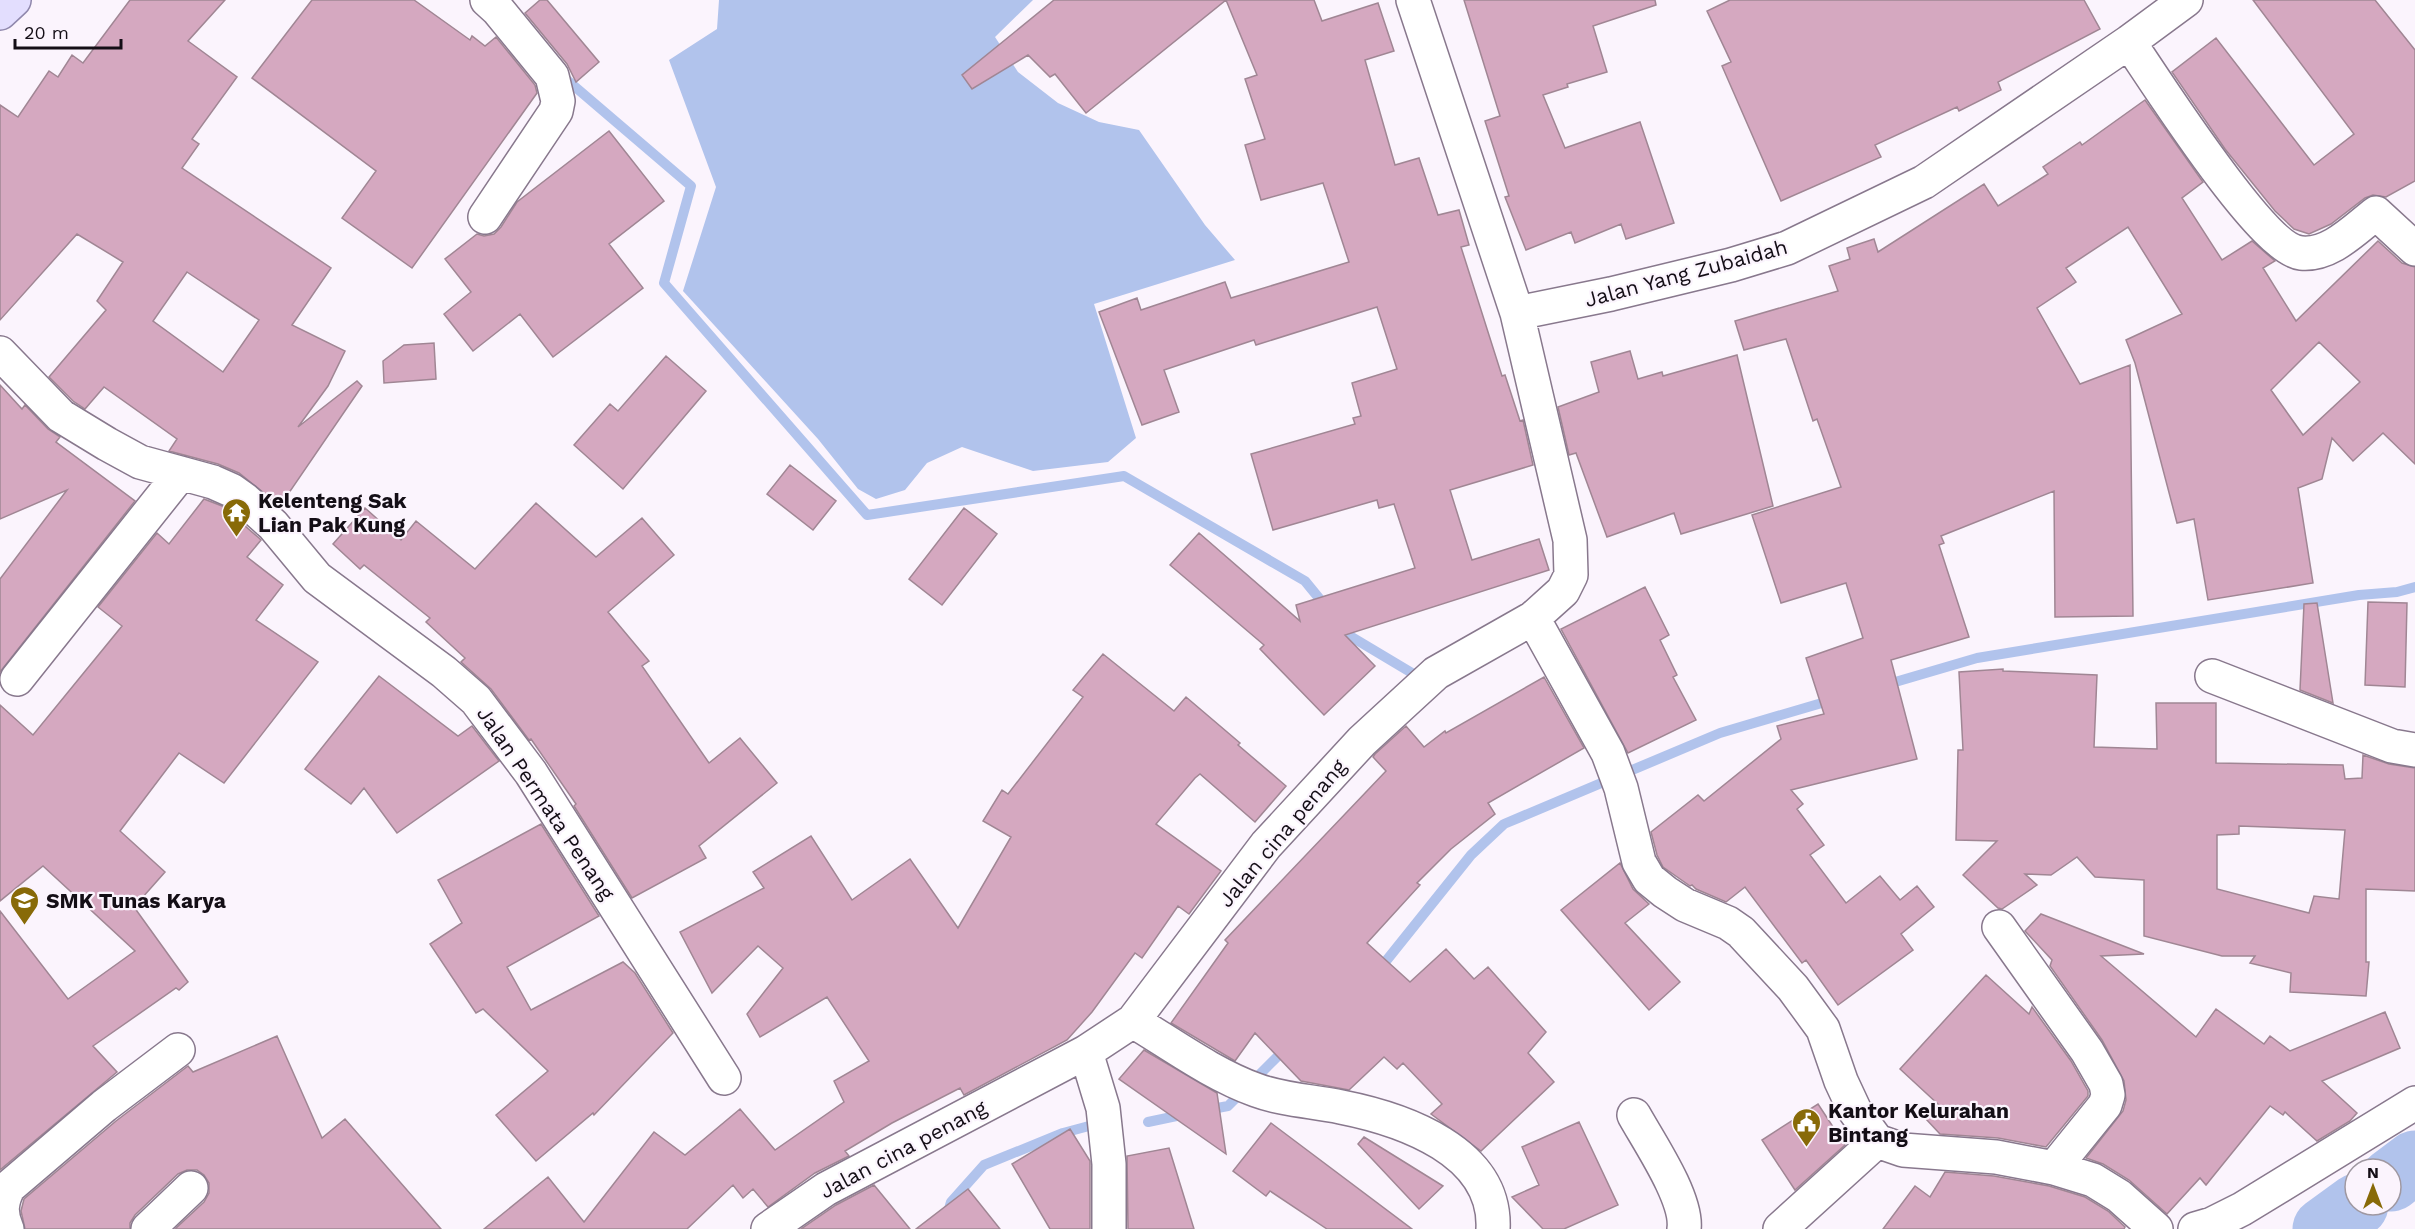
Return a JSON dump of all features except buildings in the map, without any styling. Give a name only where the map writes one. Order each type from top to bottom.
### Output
[{"type":"main road","points":[[0,13],[14,0]]},
{"type":"street","points":[[485,217],[556,111],[558,101],[552,76],[498,10],[487,0]]},
{"type":"street","points":[[1413,0],[1516,313]]},
{"type":"street","name":"Jalan Yang Zubaidah","points":[[1516,313],[1611,294],[1731,265],[1787,248],[1924,182],[2129,42],[2186,0]]},
{"type":"street","points":[[2129,42],[2230,189],[2257,220],[2284,245],[2301,253],[2321,250],[2335,244],[2376,213],[2415,249]]},
{"type":"street","name":"Jalan cina penang","points":[[768,1229],[826,1189],[1086,1052],[1133,1021],[1266,845],[1362,741],[1436,674],[1533,618],[1567,587],[1571,575],[1570,540],[1516,313]]},
{"type":"street","name":"Jalan Permata Penang","points":[[0,353],[61,416],[140,462],[213,482],[231,490],[245,500],[273,525],[317,578],[444,672],[476,700],[531,774],[724,1078]]},
{"type":"street","points":[[17,679],[181,473]]},
{"type":"street","points":[[1533,618],[1608,753],[1621,788],[1639,862],[1649,879],[1685,904],[1728,923],[1741,932],[1792,988],[1822,1029],[1841,1081],[1856,1111],[1877,1141],[1903,1150],[1996,1157],[2054,1168],[2093,1180],[2119,1196],[2156,1229]]},
{"type":"street","points":[[2212,676],[2392,746],[2415,750]]},
{"type":"street","points":[[1999,927],[2087,1051],[2106,1083],[2108,1095],[2105,1105],[2054,1168]]},
{"type":"street","points":[[1133,1021],[1245,1086],[1303,1102],[1341,1107],[1379,1118],[1415,1129],[1449,1147],[1478,1174],[1490,1201],[1494,1219],[1493,1229]]},
{"type":"street","points":[[7,1229],[0,1214],[1,1201],[9,1187],[104,1106],[178,1050]]},
{"type":"street","points":[[1086,1052],[1103,1108],[1109,1164],[1109,1229]]},
{"type":"street","points":[[2195,1229],[2212,1224],[2242,1209],[2415,1103]]},
{"type":"street","points":[[1634,1115],[1666,1172],[1684,1212],[1684,1229]]},
{"type":"street","points":[[1780,1229],[1877,1141]]},
{"type":"street","points":[[148,1229],[191,1188]]},
{"type":"water","points":[[719,0],[1033,0],[995,37],[1018,72],[1058,103],[1099,122],[1139,130],[1205,225],[1235,260],[1094,304],[1136,438],[1108,462],[1033,471],[962,447],[927,463],[905,490],[876,499],[858,489],[818,439],[683,291],[716,187],[669,60],[717,29]]},
{"type":"waterway","points":[[560,74],[691,186],[664,283],[867,515],[1124,476],[1305,581],[1327,608]]},
{"type":"waterway","points":[[1885,685],[1977,658],[2359,595],[2397,592],[2415,587]]},
{"type":"waterway","points":[[1341,625],[1350,636],[1417,676]]},
{"type":"waterway","points":[[1378,971],[1471,855],[1504,824],[1720,733],[1832,700]]},
{"type":"waterway","points":[[1207,1110],[1228,1106],[1287,1047]]},
{"type":"waterway","points":[[1148,1122],[1186,1114]]},
{"type":"waterway","points":[[943,1229],[951,1202],[984,1165],[1063,1133],[1089,1126]]},
{"type":"waterway","points":[[2403,1171],[2415,1162]]},
{"type":"waterway","points":[[2324,1229],[2343,1215]]},
{"type":"place","name":"Kelenteng Sak Lian Pak Kung","points":[[237,538]]},
{"type":"place","name":"SMK Tunas Karya","points":[[25,926]]},
{"type":"place","name":"Kantor Kelurahan Bintang","points":[[1807,1148]]}]
